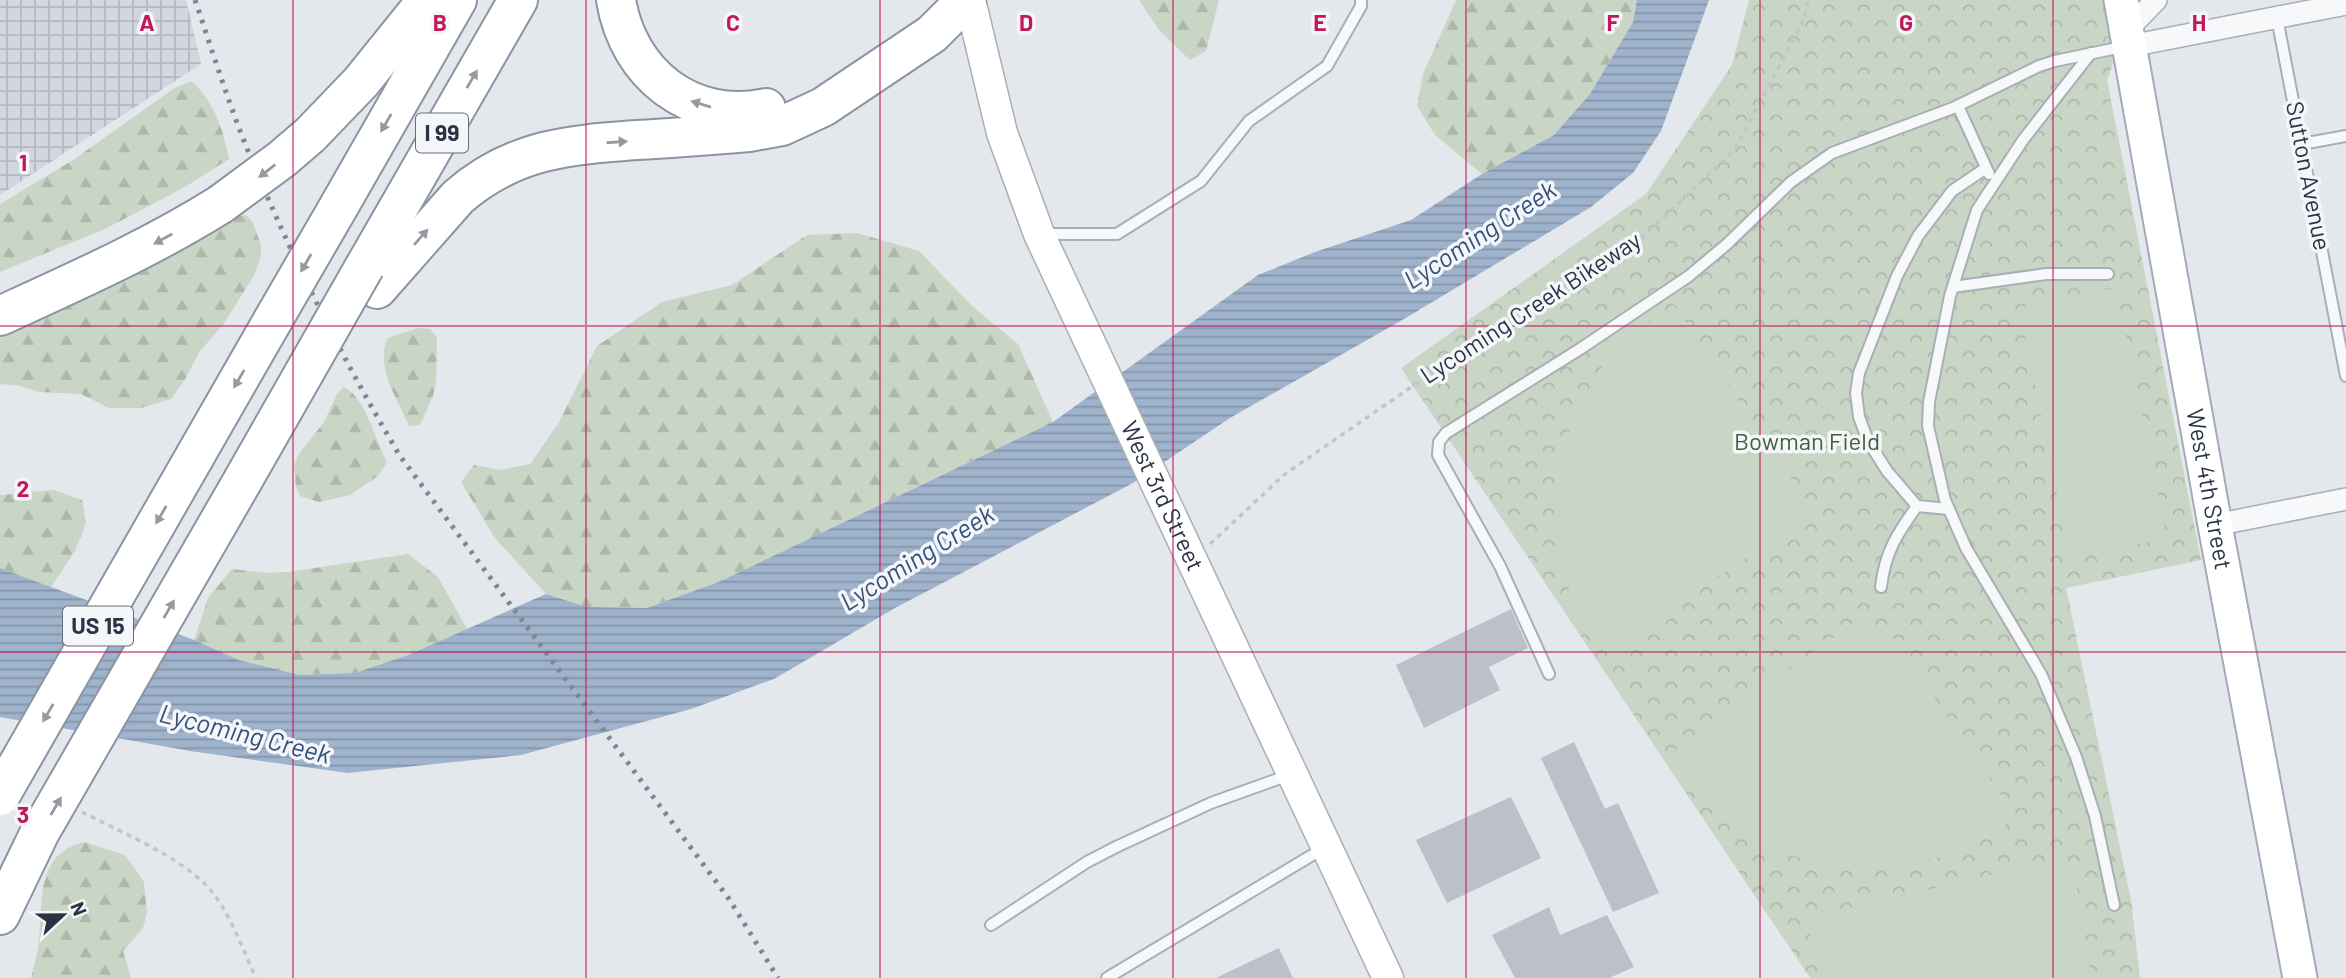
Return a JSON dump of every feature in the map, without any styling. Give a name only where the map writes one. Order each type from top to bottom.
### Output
[{"type":"highway","points":[[0,316],[117,262],[188,225],[262,175],[310,135],[361,82],[426,0]]},
{"type":"highway","name":"US 15","points":[[0,796],[457,0]]},
{"type":"highway","name":"I 99","points":[[371,277],[518,0]]},
{"type":"highway","points":[[615,0],[621,26],[633,51],[662,84],[703,106],[747,111],[799,96],[920,16],[960,0]]},
{"type":"highway","points":[[6,901],[40,832],[304,373],[371,277],[458,197],[500,167],[533,154],[569,146],[749,132],[796,121],[823,107],[932,34],[968,0]]},
{"type":"main road","name":"West 3rd Street","points":[[968,0],[1002,133],[1039,234],[1388,978]]},
{"type":"main road","name":"West 4th Street","points":[[2126,25],[2215,525],[2300,978]]},
{"type":"street","points":[[2126,25],[2156,0]]},
{"type":"street","points":[[2126,25],[2277,18],[2336,4]]},
{"type":"street","points":[[2215,525],[2346,499]]},
{"type":"lane","points":[[1039,234],[1117,234],[1201,181],[1249,121],[1327,66],[1361,6],[1361,0]]},
{"type":"lane","name":"Sutton Avenue","points":[[2277,18],[2346,374]]},
{"type":"lane","points":[[2114,905],[2095,816],[2076,757],[2041,674],[1966,548],[1949,509],[1928,426],[1929,402],[1953,287],[1977,210],[1993,183],[2054,98],[2091,53],[2126,25]]},
{"type":"lane","points":[[1549,674],[1500,566],[1438,455],[1439,442],[1446,433],[1591,342],[1689,276],[1727,244],[1791,182],[1832,153],[1958,106],[2039,66],[2091,53]]},
{"type":"lane","points":[[1958,106],[1993,183]]},
{"type":"lane","points":[[2302,145],[2346,136]]},
{"type":"lane","points":[[1949,509],[1917,506],[1887,471],[1868,441],[1859,417],[1856,393],[1859,373],[1898,276],[1918,236],[1952,191],[1986,168]]},
{"type":"lane","points":[[1953,287],[2046,274],[2108,274]]},
{"type":"lane","points":[[1881,587],[1884,564],[1898,532],[1917,506]]},
{"type":"lane","points":[[991,925],[1087,862],[1118,846],[1211,803],[1292,774]]},
{"type":"lane","points":[[1107,978],[1326,846]]},
{"type":"path","name":"Lycoming Creek Bikeway","points":[[1194,565],[1217,536],[1285,474],[1507,321],[1639,240],[1734,151],[1804,19],[1808,0]]},
{"type":"path","points":[[71,807],[162,855],[208,887],[224,911],[256,978]]},
{"type":"shaded area","points":[[0,0],[186,0],[201,64],[0,195]]},
{"type":"green space","points":[[1139,0],[1219,0],[1206,51],[1190,60],[1159,30]]},
{"type":"green space","points":[[1456,0],[1637,0],[1633,22],[1590,94],[1554,135],[1482,174],[1435,135],[1417,106],[1423,74]]},
{"type":"green space","name":"Bowman Field","points":[[1749,0],[2136,0],[2107,80],[2201,560],[2066,588],[2131,900],[2140,978],[1810,978],[1401,368],[1646,194],[1732,65]]},
{"type":"green space","points":[[191,81],[206,97],[217,117],[229,159],[185,187],[105,229],[0,272],[0,204],[73,160],[173,89]]},
{"type":"green space","points":[[246,215],[253,223],[261,245],[261,256],[253,277],[223,325],[200,351],[171,399],[141,408],[109,408],[81,394],[39,392],[0,384],[0,338],[96,293],[236,217]]},
{"type":"green space","points":[[857,233],[919,251],[972,306],[1018,344],[1053,422],[721,581],[647,608],[587,607],[546,594],[495,538],[461,482],[474,465],[501,470],[530,464],[558,424],[597,346],[662,302],[732,285],[807,235]]},
{"type":"green space","points":[[2116,288],[2167,538],[2070,558],[2019,308]]},
{"type":"green space","points":[[1674,305],[1803,496],[1798,524],[1604,652],[1573,599],[1554,540],[1559,468],[1574,420],[1596,375],[1626,340]]},
{"type":"green space","points":[[418,328],[430,329],[437,337],[436,382],[420,425],[409,426],[389,382],[384,348],[388,338]]},
{"type":"green space","points":[[344,387],[352,392],[364,410],[387,462],[378,476],[350,495],[319,502],[300,496],[296,487],[294,465],[299,454],[324,422],[337,394]]},
{"type":"green space","points":[[54,490],[82,500],[86,523],[75,551],[51,587],[0,568],[0,495]]},
{"type":"green space","points":[[408,554],[438,577],[467,629],[408,655],[355,673],[300,675],[239,660],[194,640],[208,598],[232,569],[267,573],[288,572]]},
{"type":"green space","points":[[1855,622],[1888,630],[2016,817],[1985,838],[1955,852],[1923,862],[1889,867],[1821,863],[1789,854],[1759,841],[1731,822],[1706,799],[1669,755]]},
{"type":"green space","points":[[84,842],[125,855],[144,882],[147,913],[143,928],[123,951],[131,978],[31,978],[38,944],[42,895],[49,868],[68,848]]},
{"type":"green space","points":[[2059,859],[2074,870],[2091,978],[1829,978],[1810,937],[1811,917]]},
{"type":"water","name":"Lycoming Creek","points":[[1637,0],[1709,0],[1661,131],[1633,173],[1591,207],[1404,319],[1230,418],[1133,483],[895,608],[774,679],[691,709],[521,755],[348,773],[190,751],[0,717],[0,568],[194,640],[239,660],[300,675],[355,673],[408,655],[546,594],[587,607],[647,608],[721,581],[1053,422],[1258,275],[1315,252],[1411,220],[1482,174],[1554,135],[1590,94],[1633,22]]},
{"type":"building","points":[[1511,609],[1528,648],[1489,667],[1500,690],[1424,728],[1396,665]]},
{"type":"building","points":[[1574,742],[1605,809],[1618,803],[1659,893],[1613,912],[1541,758]]},
{"type":"building","points":[[1511,797],[1541,858],[1447,903],[1416,840]]},
{"type":"building","points":[[1549,907],[1560,935],[1607,915],[1634,967],[1609,978],[1515,978],[1492,935]]},
{"type":"building","points":[[1279,948],[1293,978],[1216,978]]},
{"type":"railway","points":[[195,0],[237,124],[278,222],[336,341],[400,456],[729,899],[778,978]]}]
